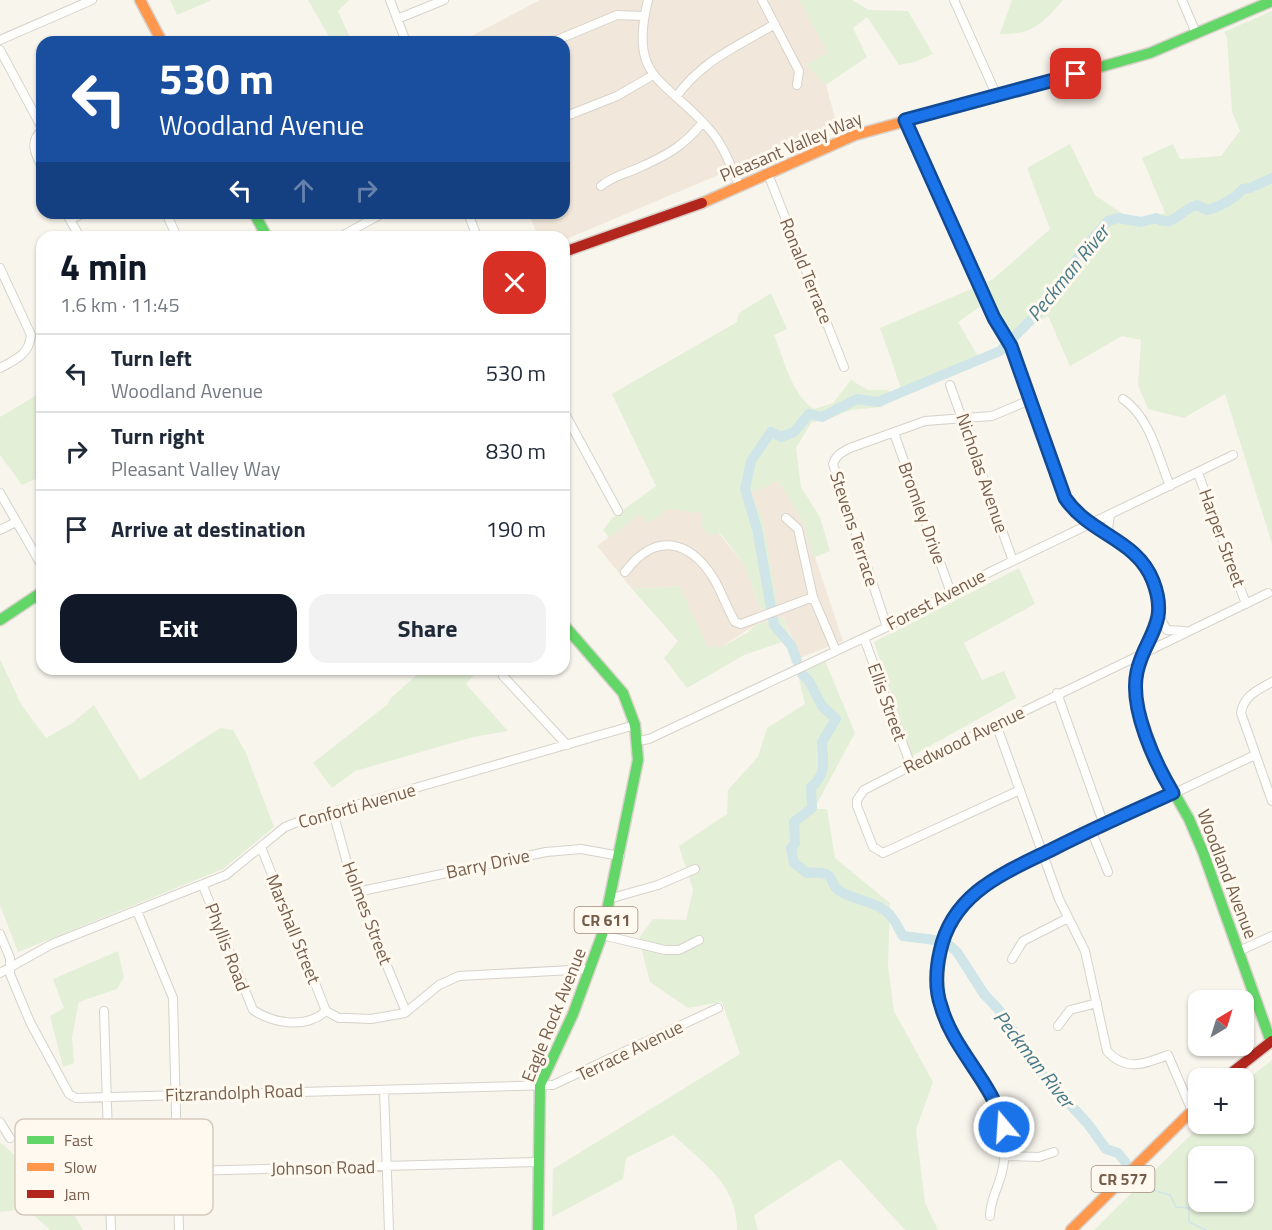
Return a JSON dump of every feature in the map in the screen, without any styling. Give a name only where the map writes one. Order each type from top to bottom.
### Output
[{"type":"main road","points":[[141,0],[159,36]]},
{"type":"main road","name":"Pleasant Valley Way","points":[[570,250],[740,187],[839,141],[996,94],[1150,53],[1272,1]]},
{"type":"main road","name":"Woodland Avenue","points":[[905,120],[994,318],[1009,344],[1065,498],[1076,513],[1090,525],[1133,551],[1145,564],[1156,589],[1158,615],[1154,634],[1145,652],[1135,683],[1136,701],[1158,765],[1192,823],[1271,1042]]},
{"type":"main road","points":[[0,620],[36,596]]},
{"type":"main road","name":"Eagle Rock Avenue","points":[[538,1230],[540,1085],[573,1014],[602,935],[612,898],[636,778],[638,741],[627,702],[617,685],[570,632]]},
{"type":"main road","points":[[1238,1068],[1271,1042]]},
{"type":"main road","name":"CR 577","points":[[1071,1230],[1188,1115]]},
{"type":"street","points":[[0,40],[92,0]]},
{"type":"street","points":[[390,0],[403,36]]},
{"type":"street","points":[[397,19],[444,0]]},
{"type":"street","points":[[648,0],[644,16],[642,50],[653,75],[703,122],[718,140],[740,187]]},
{"type":"street","points":[[762,0],[799,70],[797,85]]},
{"type":"street","points":[[954,0],[996,94]]},
{"type":"street","points":[[1182,0],[1196,33]]},
{"type":"street","points":[[566,36],[617,15],[644,16]]},
{"type":"street","points":[[676,97],[690,76],[707,63],[775,24]]},
{"type":"street","points":[[0,50],[36,118]]},
{"type":"street","points":[[570,115],[617,96],[653,75]]},
{"type":"street","points":[[601,186],[611,178],[637,169],[688,141],[703,122]]},
{"type":"street","points":[[36,138],[33,145],[36,152]]},
{"type":"street","name":"Ronald Terrace","points":[[768,174],[844,368]]},
{"type":"street","points":[[351,231],[372,219]]},
{"type":"street","points":[[0,268],[31,335],[29,346],[22,356],[0,368]]},
{"type":"street","name":"Nicholas Avenue","points":[[950,385],[1013,561]]},
{"type":"street","points":[[1123,399],[1134,407],[1146,426],[1170,486]]},
{"type":"street","name":"Stevens Terrace","points":[[887,627],[832,464],[841,452],[925,421],[992,416],[1030,400]]},
{"type":"street","points":[[570,423],[618,511]]},
{"type":"street","name":"Bromley Drive","points":[[894,433],[951,593]]},
{"type":"street","name":"Forest Avenue","points":[[638,741],[649,739],[887,627],[1013,561],[1233,455]]},
{"type":"street","name":"Harper Street","points":[[1198,473],[1246,604]]},
{"type":"street","points":[[0,494],[36,556]]},
{"type":"street","points":[[1110,515],[1108,529],[1114,539]]},
{"type":"street","points":[[786,518],[798,529],[813,597],[836,651]]},
{"type":"street","points":[[0,530],[16,522]]},
{"type":"street","points":[[625,572],[646,551],[658,546],[678,546],[689,551],[707,569],[735,622],[744,624],[813,597]]},
{"type":"street","name":"Redwood Avenue","points":[[1020,790],[883,854],[873,847],[856,800],[864,790],[911,766],[1057,693],[1268,593]]},
{"type":"street","points":[[1158,615],[1167,630],[1188,631]]},
{"type":"street","name":"Ellis Street","points":[[864,638],[911,766]]},
{"type":"street","points":[[503,675],[567,745]]},
{"type":"street","points":[[1272,682],[1250,695],[1242,708],[1242,721],[1272,801]]},
{"type":"street","points":[[1057,693],[1104,825]]},
{"type":"street","points":[[996,724],[1042,854],[1068,918],[1085,951],[1107,1051],[1115,1060],[1136,1066],[1168,1055],[1188,1094]]},
{"type":"street","name":"Conforti Avenue","points":[[0,973],[52,944],[226,875],[285,827],[635,725]]},
{"type":"street","points":[[990,1216],[990,1204],[1006,1156],[1004,1127],[994,1098],[951,1030],[940,1006],[936,982],[938,961],[948,926],[971,895],[993,879],[1254,755]]},
{"type":"street","name":"Holmes Street","points":[[333,812],[357,892],[406,1012]]},
{"type":"street","points":[[1092,830],[1108,872]]},
{"type":"street","name":"Marshall Street","points":[[261,847],[326,1011]]},
{"type":"street","name":"Barry Drive","points":[[357,892],[546,852],[581,849],[620,856]]},
{"type":"street","points":[[612,898],[658,885],[695,870]]},
{"type":"street","name":"Phyllis Road","points":[[203,886],[253,1010],[272,1019],[292,1022],[312,1019],[326,1011]]},
{"type":"street","points":[[137,911],[172,998],[175,1119]]},
{"type":"street","points":[[1012,959],[1023,941],[1068,918]]},
{"type":"street","points":[[0,934],[10,958],[10,967]]},
{"type":"street","points":[[602,935],[665,950],[679,950],[699,940]]},
{"type":"street","points":[[1239,951],[1272,936]]},
{"type":"street","name":"Fitzrandolph Road","points":[[10,967],[30,1022],[69,1094],[76,1098],[540,1085]]},
{"type":"street","points":[[326,1011],[339,1018],[371,1019],[406,1012],[450,979],[590,969]]},
{"type":"street","points":[[1058,1026],[1070,1010],[1097,1003]]},
{"type":"street","name":"Terrace Avenue","points":[[540,1085],[561,1084],[718,1008]]},
{"type":"street","points":[[104,1011],[106,1119]]},
{"type":"street","points":[[384,1090],[389,1230]]},
{"type":"street","points":[[0,1122],[10,1138]]},
{"type":"street","points":[[1006,1156],[1038,1157],[1054,1152]]},
{"type":"street","name":"Johnson Road","points":[[213,1170],[538,1161]]},
{"type":"street","points":[[110,1215],[111,1230]]},
{"type":"street","points":[[178,1215],[179,1230]]},
{"type":"shaded area","points":[[540,0],[800,0],[828,53],[806,64],[826,85],[837,125],[570,237],[570,231],[536,231],[531,219],[570,219],[570,36],[472,36]]},
{"type":"shaded area","points":[[779,481],[804,524],[843,641],[800,658],[783,617],[755,625],[721,647],[708,647],[679,586],[632,589],[597,546],[639,514],[668,509],[702,513],[744,564],[761,610],[777,602],[750,493]]},
{"type":"green space","points":[[170,0],[212,0],[177,15]]},
{"type":"green space","points":[[308,0],[349,0],[338,11],[349,36],[329,36]]},
{"type":"green space","points":[[799,0],[852,0],[869,10],[908,11],[933,54],[915,62],[899,65],[867,17],[853,28],[867,57],[826,85],[806,64],[828,53]]},
{"type":"green space","points":[[1012,0],[1063,0],[1043,21],[1029,30],[1000,34]]},
{"type":"green space","points":[[1272,11],[1272,544],[1225,394],[1184,418],[1148,409],[1138,385],[1141,340],[1122,336],[1070,366],[1048,316],[1006,340],[985,303],[958,322],[980,360],[903,394],[880,328],[992,280],[1050,229],[1027,168],[1070,144],[1095,195],[1136,223],[1165,213],[1142,158],[1173,144],[1180,159],[1221,156],[1240,131],[1232,112],[1227,38],[1224,32]]},
{"type":"green space","points":[[771,293],[787,329],[774,335],[785,365],[799,394],[814,409],[833,403],[851,380],[868,390],[887,390],[900,398],[881,407],[851,410],[811,423],[796,448],[801,487],[820,517],[830,551],[813,558],[804,524],[779,481],[750,493],[762,516],[777,603],[761,610],[744,564],[720,533],[711,535],[702,529],[702,513],[668,509],[649,523],[639,514],[609,538],[603,530],[612,518],[656,486],[612,394],[737,322],[739,313]]},
{"type":"green space","points":[[36,396],[36,479],[22,485],[0,455],[0,417]]},
{"type":"green space","points":[[1019,568],[1035,604],[964,643],[982,680],[1004,671],[1016,698],[912,756],[874,642]]},
{"type":"green space","points":[[679,586],[708,647],[721,647],[747,633],[755,625],[783,617],[791,639],[744,655],[687,688],[664,658],[678,641],[632,589]]},
{"type":"green space","points":[[824,658],[855,733],[814,809],[827,809],[835,858],[890,903],[888,966],[894,1011],[933,1082],[916,1130],[925,1203],[938,1230],[905,1230],[840,1159],[754,1215],[758,1230],[737,1230],[736,1214],[725,1187],[707,1166],[673,1135],[626,1158],[623,1179],[552,1217],[553,1169],[740,1054],[722,1002],[688,1008],[650,982],[639,938],[653,919],[686,920],[693,890],[679,846],[727,814],[728,790],[758,757],[767,728],[805,704],[797,670]]},
{"type":"green space","points":[[0,659],[21,704],[46,738],[71,724],[94,705],[140,780],[220,728],[233,730],[246,753],[274,827],[223,869],[18,952],[0,905]]},
{"type":"green space","points":[[416,675],[474,675],[466,684],[508,731],[473,737],[355,771],[332,788],[313,763],[388,704],[391,698]]},
{"type":"green space","points":[[118,951],[124,977],[117,989],[79,1002],[72,1037],[74,1063],[63,1067],[50,1016],[64,1008],[53,979]]},
{"type":"green space","points":[[1272,1060],[1272,1230],[1094,1230],[1192,1134],[1254,1134],[1254,1074]]},
{"type":"green space","points":[[0,1142],[15,1155],[15,1210],[0,1212]]},
{"type":"green space","points":[[34,1215],[74,1215],[83,1230],[50,1230]]},
{"type":"waterway","name":"Peckman River","points":[[797,661],[791,645],[774,625],[757,529],[745,489],[751,461],[771,432],[781,437],[794,432],[809,414],[822,417],[857,399],[878,402],[1000,351],[1041,310],[1086,246],[1108,221],[1118,218],[1141,222],[1156,218],[1162,221],[1172,220],[1197,205],[1207,210],[1217,207],[1243,189],[1272,178]]},
{"type":"waterway","name":"Peckman River","points":[[802,674],[809,681],[822,706],[836,719],[822,742],[823,766],[820,777],[811,787],[812,808],[794,822],[795,844],[791,848],[794,863],[807,873],[829,876],[834,886],[843,893],[883,909],[893,919],[903,936],[935,940]]},
{"type":"waterway","name":"Peckman River","points":[[949,945],[957,952],[984,994],[999,1010],[1043,1075],[1088,1124],[1106,1149],[1118,1153],[1126,1163]]},
{"type":"waterway","name":"Peckman River","points":[[1138,1177],[1146,1188],[1170,1195],[1176,1207],[1189,1208],[1189,1222],[1206,1230]]},
{"type":"traffic: fast","points":[[972,103],[1150,53],[1272,1]]},
{"type":"traffic: fast","points":[[257,219],[264,231]]},
{"type":"traffic: fast","points":[[1012,348],[1065,498],[1087,521],[1136,555],[1153,580],[1158,598],[1158,614],[1137,673],[1135,689],[1137,706],[1156,761],[1189,819],[1203,852],[1271,1042]]},
{"type":"traffic: fast","points":[[0,620],[36,596]]},
{"type":"traffic: fast","points":[[538,1230],[540,1085],[573,1014],[602,935],[638,760],[635,725],[623,693],[570,632]]},
{"type":"traffic: slow","points":[[140,0],[159,36]]},
{"type":"traffic: slow","points":[[702,203],[855,135],[972,103]]},
{"type":"traffic: slow","points":[[905,119],[994,318],[1012,348]]},
{"type":"traffic: slow","points":[[1071,1230],[1188,1115]]},
{"type":"traffic: jam","points":[[570,250],[702,203]]},
{"type":"traffic: jam","points":[[1238,1068],[1272,1041]]},
{"type":"route","points":[[1004,1127],[994,1098],[951,1030],[940,1006],[936,982],[944,937],[961,905],[993,879],[1173,793],[1158,765],[1135,694],[1137,669],[1154,634],[1158,606],[1153,581],[1139,557],[1124,544],[1090,525],[1076,513],[1065,498],[1011,346],[994,318],[905,120],[1076,74]]}]
